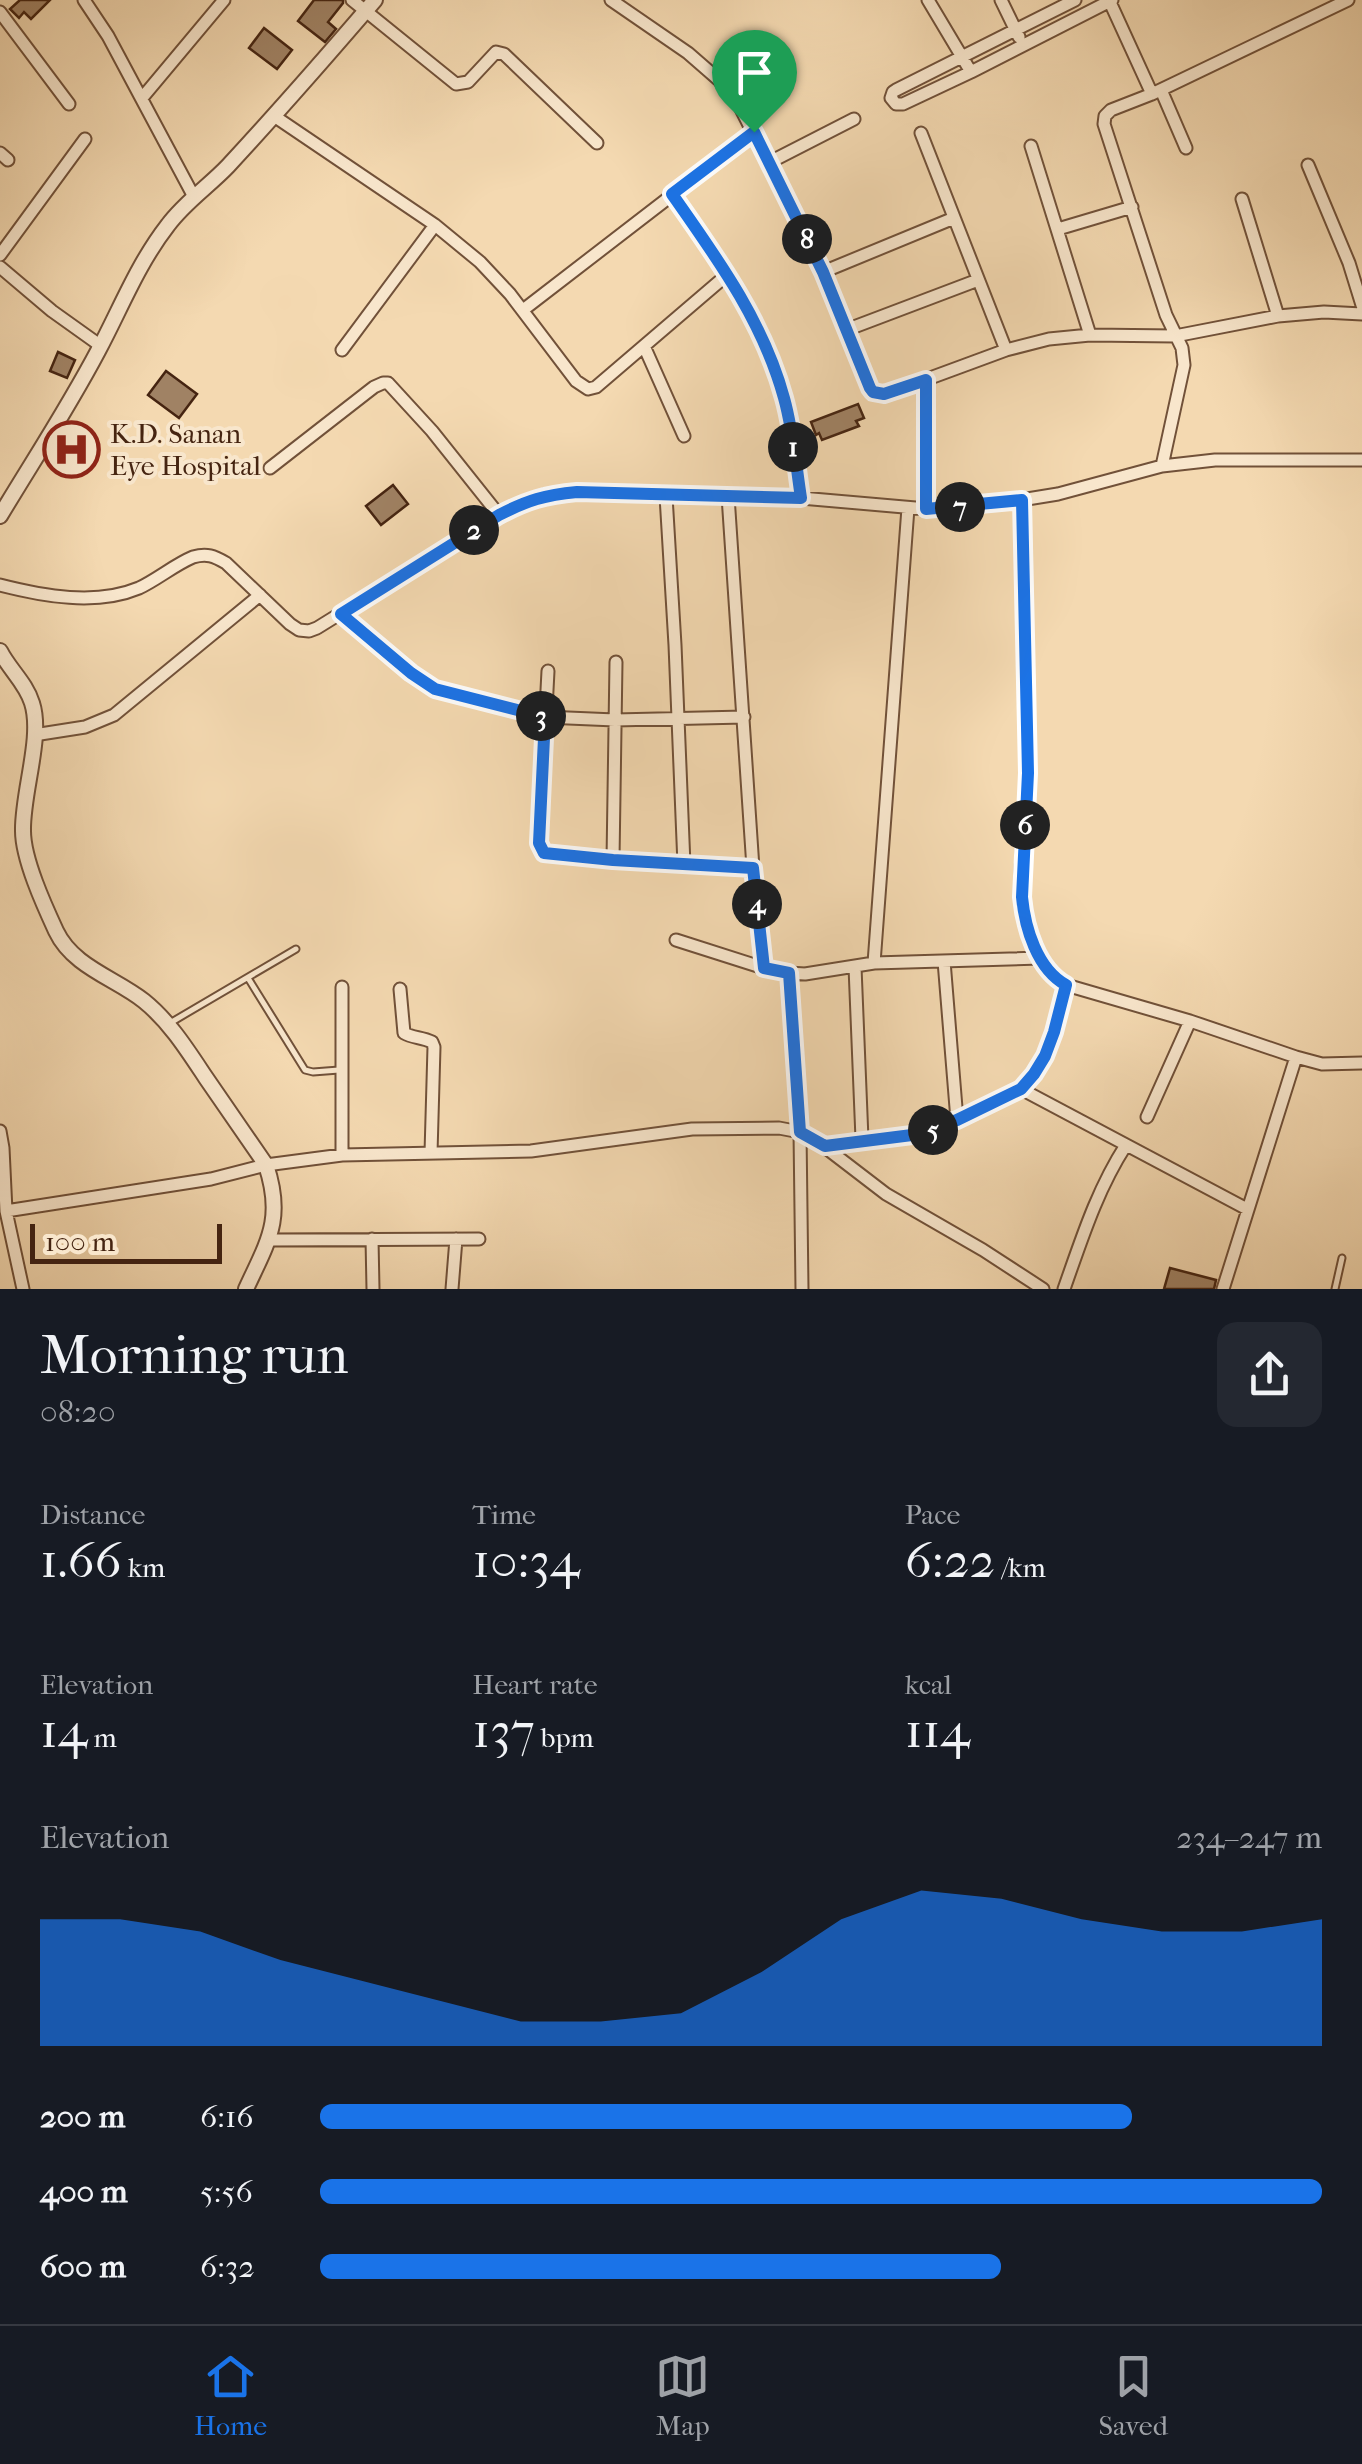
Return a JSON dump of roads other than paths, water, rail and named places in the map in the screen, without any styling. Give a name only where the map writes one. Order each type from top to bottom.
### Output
[{"type":"street","points":[[84,0],[108,36],[194,197]]},
{"type":"street","points":[[142,98],[224,0]]},
{"type":"street","points":[[352,0],[370,5],[456,84],[468,82],[496,52],[504,54],[597,143]]},
{"type":"street","points":[[612,0],[688,53],[740,105],[823,272],[873,392],[884,394],[1006,350],[1049,340],[1090,335],[1176,336],[1278,316],[1362,314]]},
{"type":"street","points":[[928,0],[970,72]]},
{"type":"street","points":[[1001,0],[1024,45]]},
{"type":"street","points":[[1076,0],[896,90],[891,98],[896,104],[903,104],[1110,0],[1186,148]]},
{"type":"street","points":[[1162,466],[1184,366],[1182,348],[1166,315],[1104,120],[1106,113],[1348,0]]},
{"type":"street","points":[[0,516],[70,402],[122,300],[170,223],[274,116],[370,5]]},
{"type":"street","points":[[2,19],[69,104]]},
{"type":"street","points":[[274,116],[435,226],[480,262],[576,381],[588,390],[728,274]]},
{"type":"street","points":[[770,162],[854,119]]},
{"type":"street","points":[[522,310],[754,132]]},
{"type":"street","points":[[921,134],[1006,350]]},
{"type":"street","points":[[0,255],[85,139]]},
{"type":"street","points":[[1031,146],[1090,335]]},
{"type":"street","points":[[1308,166],[1349,263],[1362,305]]},
{"type":"street","points":[[672,194],[728,274],[760,334],[784,399],[801,498]]},
{"type":"street","points":[[1242,199],[1278,316]]},
{"type":"street","points":[[1058,229],[1132,207]]},
{"type":"street","points":[[823,272],[954,218]]},
{"type":"street","points":[[342,350],[435,226]]},
{"type":"street","points":[[0,268],[100,346]]},
{"type":"street","points":[[846,330],[978,280]]},
{"type":"street","points":[[644,346],[684,436]]},
{"type":"street","points":[[926,380],[926,509]]},
{"type":"street","points":[[270,468],[374,387],[388,384],[432,431],[499,515]]},
{"type":"street","points":[[0,585],[53,596],[120,594],[202,554],[226,563],[299,630],[309,631],[499,515],[544,495],[577,492],[801,498],[926,509],[1058,494],[1162,466],[1215,460],[1362,460]]},
{"type":"street","points":[[666,496],[684,865]]},
{"type":"street","points":[[728,496],[753,868],[764,968]]},
{"type":"street","points":[[1022,500],[1028,773],[1022,897],[1040,958],[1055,979],[1066,985],[1322,1064],[1362,1064]]},
{"type":"street","points":[[874,963],[908,508]]},
{"type":"street","points":[[34,734],[85,726],[114,715],[260,595]]},
{"type":"street","points":[[341,614],[435,689],[545,717],[744,717]]},
{"type":"street","points":[[0,651],[33,705],[24,844],[57,933],[74,956],[144,1000],[168,1025],[266,1166],[274,1187],[274,1222],[246,1289]]},
{"type":"street","points":[[613,860],[616,662]]},
{"type":"street","points":[[548,670],[540,849],[549,854],[613,860],[753,868]]},
{"type":"street","points":[[676,940],[764,968],[805,974],[874,963],[1040,958]]},
{"type":"street","points":[[944,961],[957,1120]]},
{"type":"street","points":[[855,968],[862,1139]]},
{"type":"street","points":[[789,973],[800,1132],[802,1289]]},
{"type":"street","points":[[825,1146],[912,1135],[957,1120],[1021,1089],[1045,1056],[1066,985]]},
{"type":"street","points":[[342,987],[342,1155]]},
{"type":"street","points":[[400,988],[404,1033],[432,1042],[434,1047],[431,1153]]},
{"type":"street","points":[[1147,1117],[1190,1022]]},
{"type":"street","points":[[1223,1289],[1296,1057]]},
{"type":"street","points":[[1021,1089],[1247,1209]]},
{"type":"street","points":[[6,1210],[342,1155],[531,1151],[692,1129],[779,1128],[800,1132],[825,1146],[886,1194],[1043,1289]]},
{"type":"street","points":[[0,1132],[6,1210],[23,1289]]},
{"type":"street","points":[[1064,1289],[1093,1206],[1126,1145]]},
{"type":"street","points":[[372,1239],[373,1289]]},
{"type":"street","points":[[452,1289],[456,1239]]},
{"type":"street","points":[[269,1240],[479,1239]]},
{"type":"lane","points":[[168,1025],[296,950]]},
{"type":"lane","points":[[248,978],[305,1070],[342,1070]]},
{"type":"lane","points":[[1335,1289],[1342,1258]]},
{"type":"place","name":"K.D. Sanan Eye Hospital","points":[[71,449]]}]
